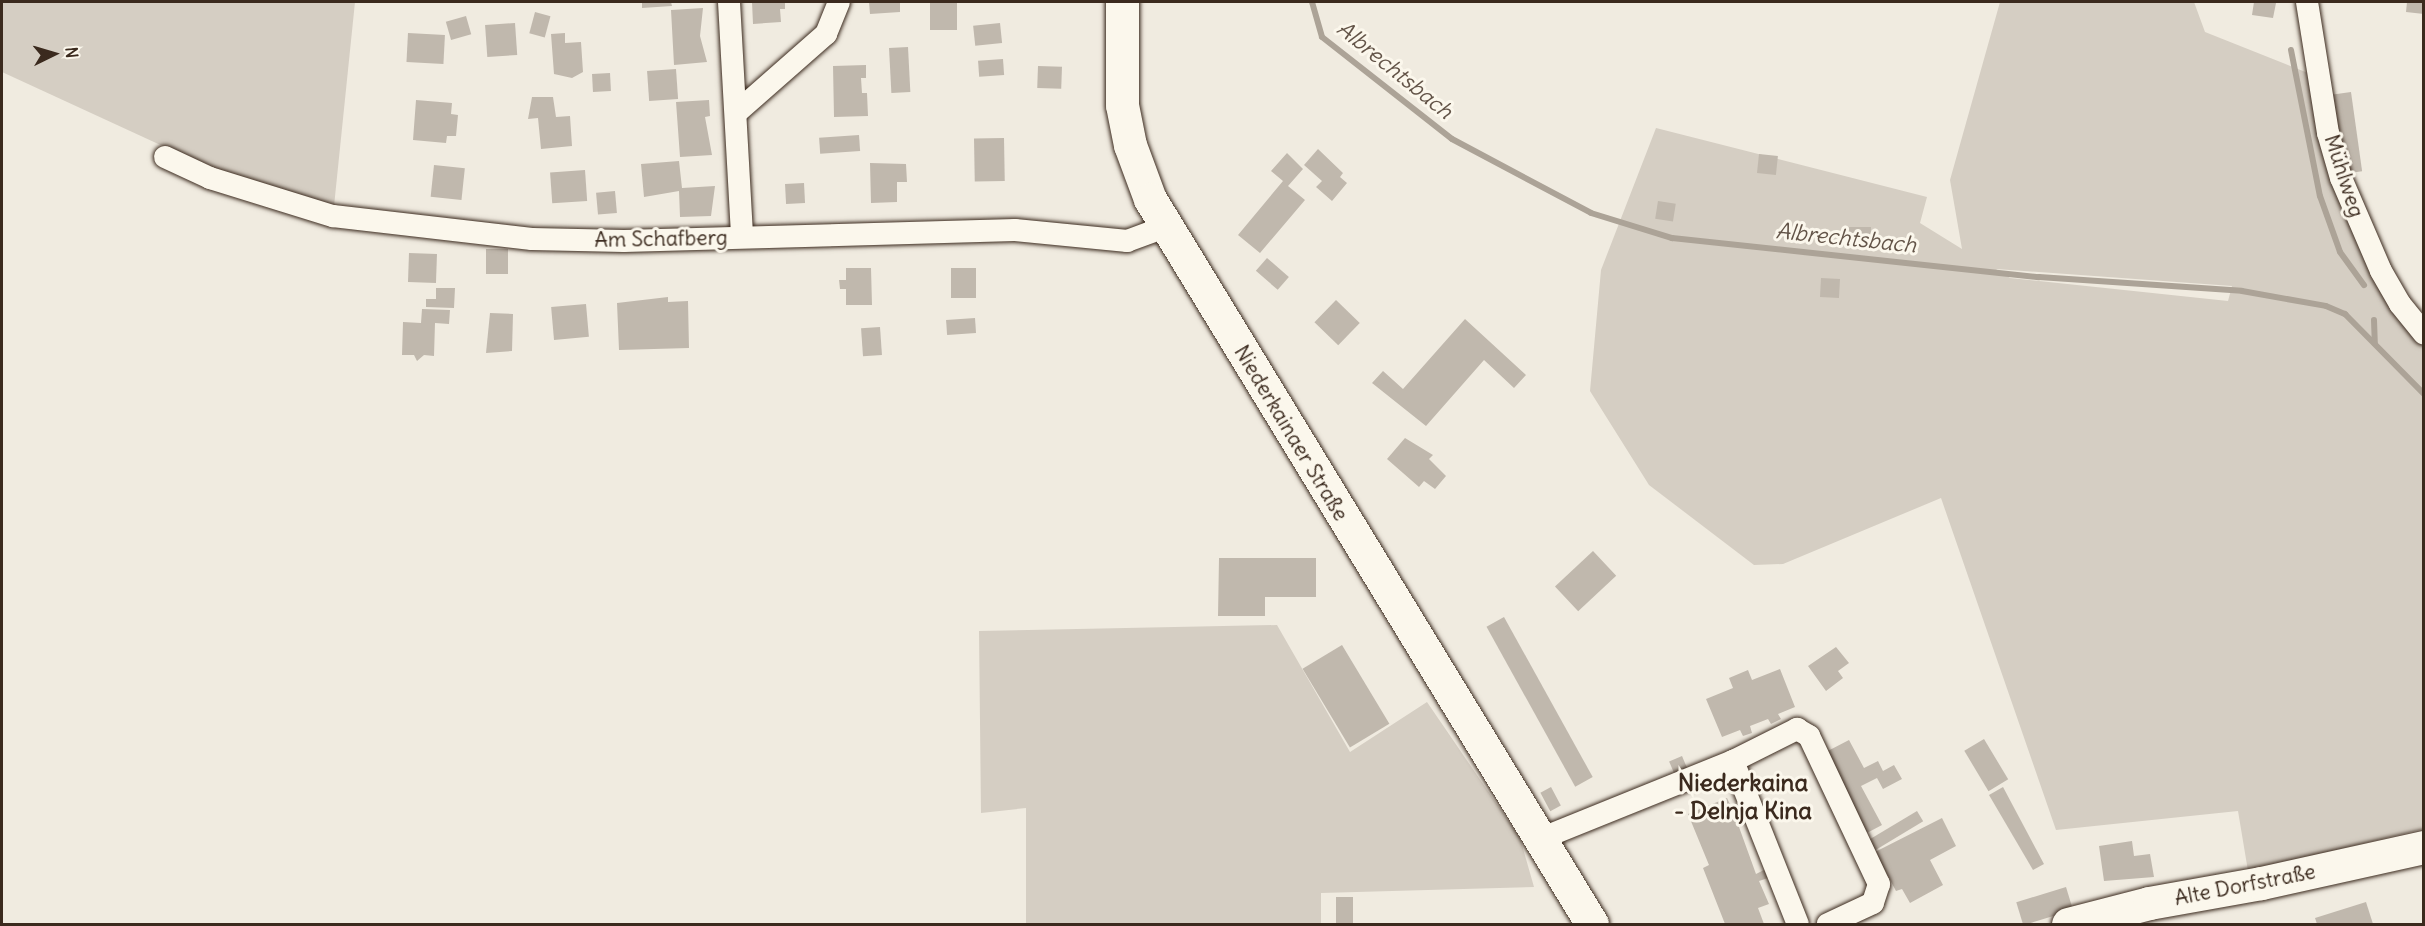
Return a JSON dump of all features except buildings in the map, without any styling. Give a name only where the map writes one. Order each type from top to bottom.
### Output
[{"type":"street","points":[[729,2],[742,237]]},
{"type":"street","points":[[736,113],[826,34],[839,2]]},
{"type":"street","name":"Niederkainaer Straße","points":[[1122,2],[1122,105],[1140,178],[1165,227],[1592,924]]},
{"type":"street","name":"Mühlweg","points":[[2307,2],[2328,133],[2341,178],[2380,271],[2400,304],[2424,334]]},
{"type":"street","name":"Am Schafberg","points":[[165,157],[210,178],[333,216],[532,239],[742,237],[1015,230],[1127,241],[1165,227]]},
{"type":"street","points":[[1540,839],[1733,761],[1797,729],[1809,736],[1879,884],[1873,903],[1828,924]]},
{"type":"street","points":[[1733,761],[1798,924]]},
{"type":"street","name":"Alte Dorfstraße","points":[[2068,924],[2149,903],[2262,883],[2424,847]]},
{"type":"shaded area","points":[[2,2],[355,2],[333,216],[180,154],[2,72]]},
{"type":"shaded area","points":[[2000,2],[2194,2],[2205,32],[2318,77],[2341,178],[2423,334],[2423,829],[2248,871],[2238,811],[2056,830],[1941,498],[1783,564],[1754,565],[1649,485],[1590,391],[1601,270],[1656,128],[1927,197],[1920,223],[1962,249],[1950,180]],"holes":[[[1996,269],[2232,286],[2228,301],[2010,278]]]},
{"type":"shaded area","points":[[1277,625],[1350,752],[1427,702],[1520,838],[1534,887],[1321,893],[1321,924],[1026,924],[1026,808],[981,813],[979,631]]},
{"type":"waterway","name":"Albrechtsbach","points":[[1312,2],[1322,37],[1452,139],[1591,213],[1672,238],[2039,277],[2242,291],[2326,306],[2345,314],[2424,394]]},
{"type":"waterway","points":[[2291,50],[2320,196],[2340,252],[2364,285]]},
{"type":"waterway","points":[[2374,320],[2375,343]]},
{"type":"district","name":"Niederkaina - Delnja Kina","points":[[1743,797]]}]
